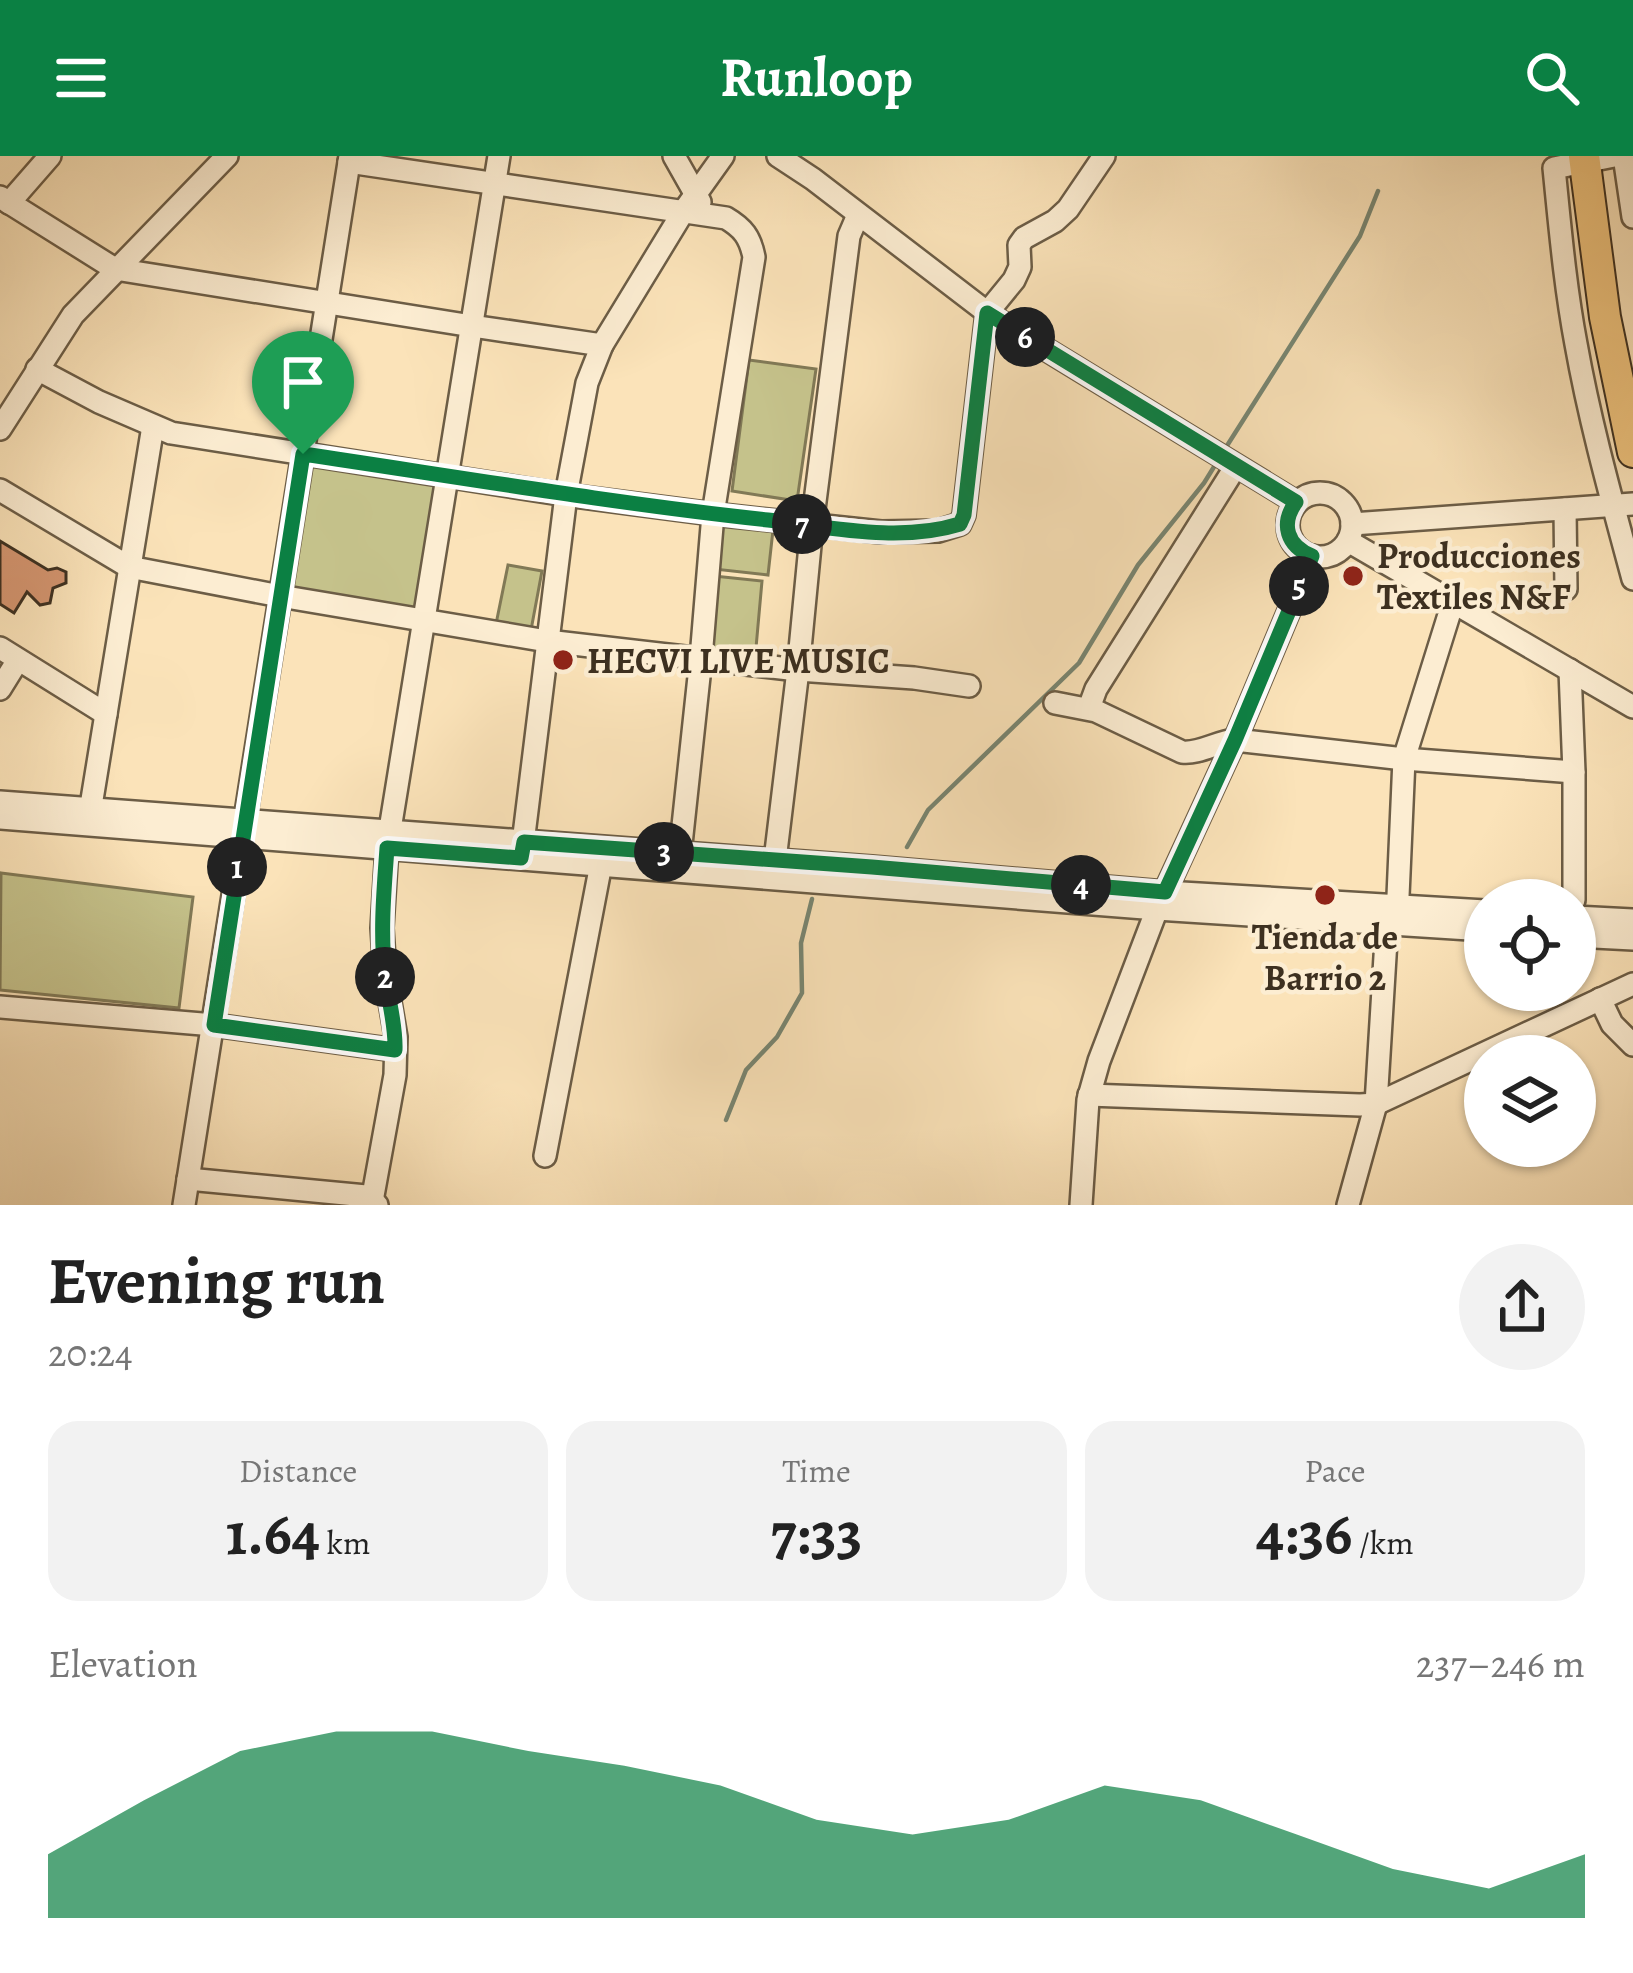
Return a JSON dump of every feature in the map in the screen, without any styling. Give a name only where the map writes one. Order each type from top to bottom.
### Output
[{"type":"highway","points":[[1594,158],[1605,317],[1633,452]]},
{"type":"street","points":[[50,156],[4,200],[116,269],[602,345]]},
{"type":"street","points":[[0,429],[73,315],[227,156]]},
{"type":"street","points":[[188,1179],[366,1196],[375,1203],[395,1075],[396,1036],[382,928],[388,840],[499,156]]},
{"type":"street","points":[[674,156],[690,204]]},
{"type":"street","points":[[523,850],[566,495],[587,383],[602,345],[723,156]]},
{"type":"street","points":[[778,156],[987,313],[1296,502]]},
{"type":"street","points":[[37,369],[171,433],[713,514],[881,532],[938,531],[960,524],[964,515],[987,313],[1014,280],[1024,238],[1068,209],[1104,156]]},
{"type":"street","points":[[1624,156],[1633,217]]},
{"type":"street","points":[[1594,158],[1554,168],[1576,345],[1623,505],[1633,579]]},
{"type":"street","points":[[184,1205],[349,159],[495,183],[690,204],[710,216],[726,218],[748,236],[754,256],[713,514],[679,862]]},
{"type":"street","points":[[775,860],[849,236],[858,215]]},
{"type":"street","points":[[90,817],[153,426]]},
{"type":"street","points":[[1089,709],[1096,689],[1236,466]]},
{"type":"street","points":[[0,490],[129,567],[547,641],[969,686]]},
{"type":"street","points":[[1623,505],[1350,533],[1332,554],[1312,556],[1295,546],[1287,520],[1296,502],[1326,493],[1345,504],[1350,533],[1453,602],[1633,707]]},
{"type":"street","points":[[1564,509],[1566,589]]},
{"type":"street","points":[[1081,1205],[1089,1095],[1106,1041],[1161,900],[1312,556]]},
{"type":"street","points":[[1348,1205],[1376,1104],[1386,940],[1398,896],[1403,759],[1453,602]]},
{"type":"street","points":[[0,689],[9,654],[106,714]]},
{"type":"street","points":[[1570,670],[1574,879]]},
{"type":"street","points":[[1055,703],[1089,709],[1192,754],[1216,742],[1235,740],[1574,772]]},
{"type":"street","points":[[0,802],[90,817]]},
{"type":"street","points":[[0,818],[90,817],[243,828],[1393,915],[1464,927]]},
{"type":"street","points":[[523,850],[602,864],[775,860],[1161,900]]},
{"type":"street","points":[[545,1156],[602,864]]},
{"type":"street","points":[[1393,915],[1464,912]]},
{"type":"street","points":[[1596,918],[1633,920]]},
{"type":"street","points":[[1596,937],[1633,939]]},
{"type":"street","points":[[1089,1095],[1376,1104],[1633,984]]},
{"type":"street","points":[[1600,999],[1612,1024],[1633,1046]]},
{"type":"street","points":[[0,1007],[214,1025],[395,1050]]},
{"type":"shaded area","points":[[749,360],[816,369],[797,501],[732,491]]},
{"type":"shaded area","points":[[309,462],[437,484],[415,610],[287,589]]},
{"type":"shaded area","points":[[719,524],[773,530],[768,575],[714,569]]},
{"type":"shaded area","points":[[508,565],[542,571],[531,630],[496,624]]},
{"type":"shaded area","points":[[714,576],[762,581],[755,659],[706,655]]},
{"type":"shaded area","points":[[1,873],[193,897],[179,1008],[0,990]]},
{"type":"building","points":[[0,541],[48,570],[66,572],[66,583],[53,588],[50,603],[40,605],[27,592],[14,613],[0,604]]},
{"type":"waterway","points":[[1223,452],[1360,236],[1378,191]]},
{"type":"waterway","points":[[907,847],[928,810],[1079,663],[1138,565],[1217,462]]},
{"type":"waterway","points":[[726,1120],[746,1070],[777,1037],[802,993],[801,943],[812,899]]},
{"type":"place","name":"Producciones Textiles N&F","points":[[1353,576]]},
{"type":"place","name":"HECVI LIVE MUSIC","points":[[563,660]]},
{"type":"place","name":"Tienda de Barrio 2","points":[[1325,895]]},
{"type":"route","points":[[987,313],[1296,502],[1287,529],[1295,546],[1312,556],[1165,892],[524,842],[521,858],[387,848],[382,928],[395,1050],[214,1025],[303,454],[713,514],[881,532],[938,531],[960,524],[964,515],[987,313]]}]
